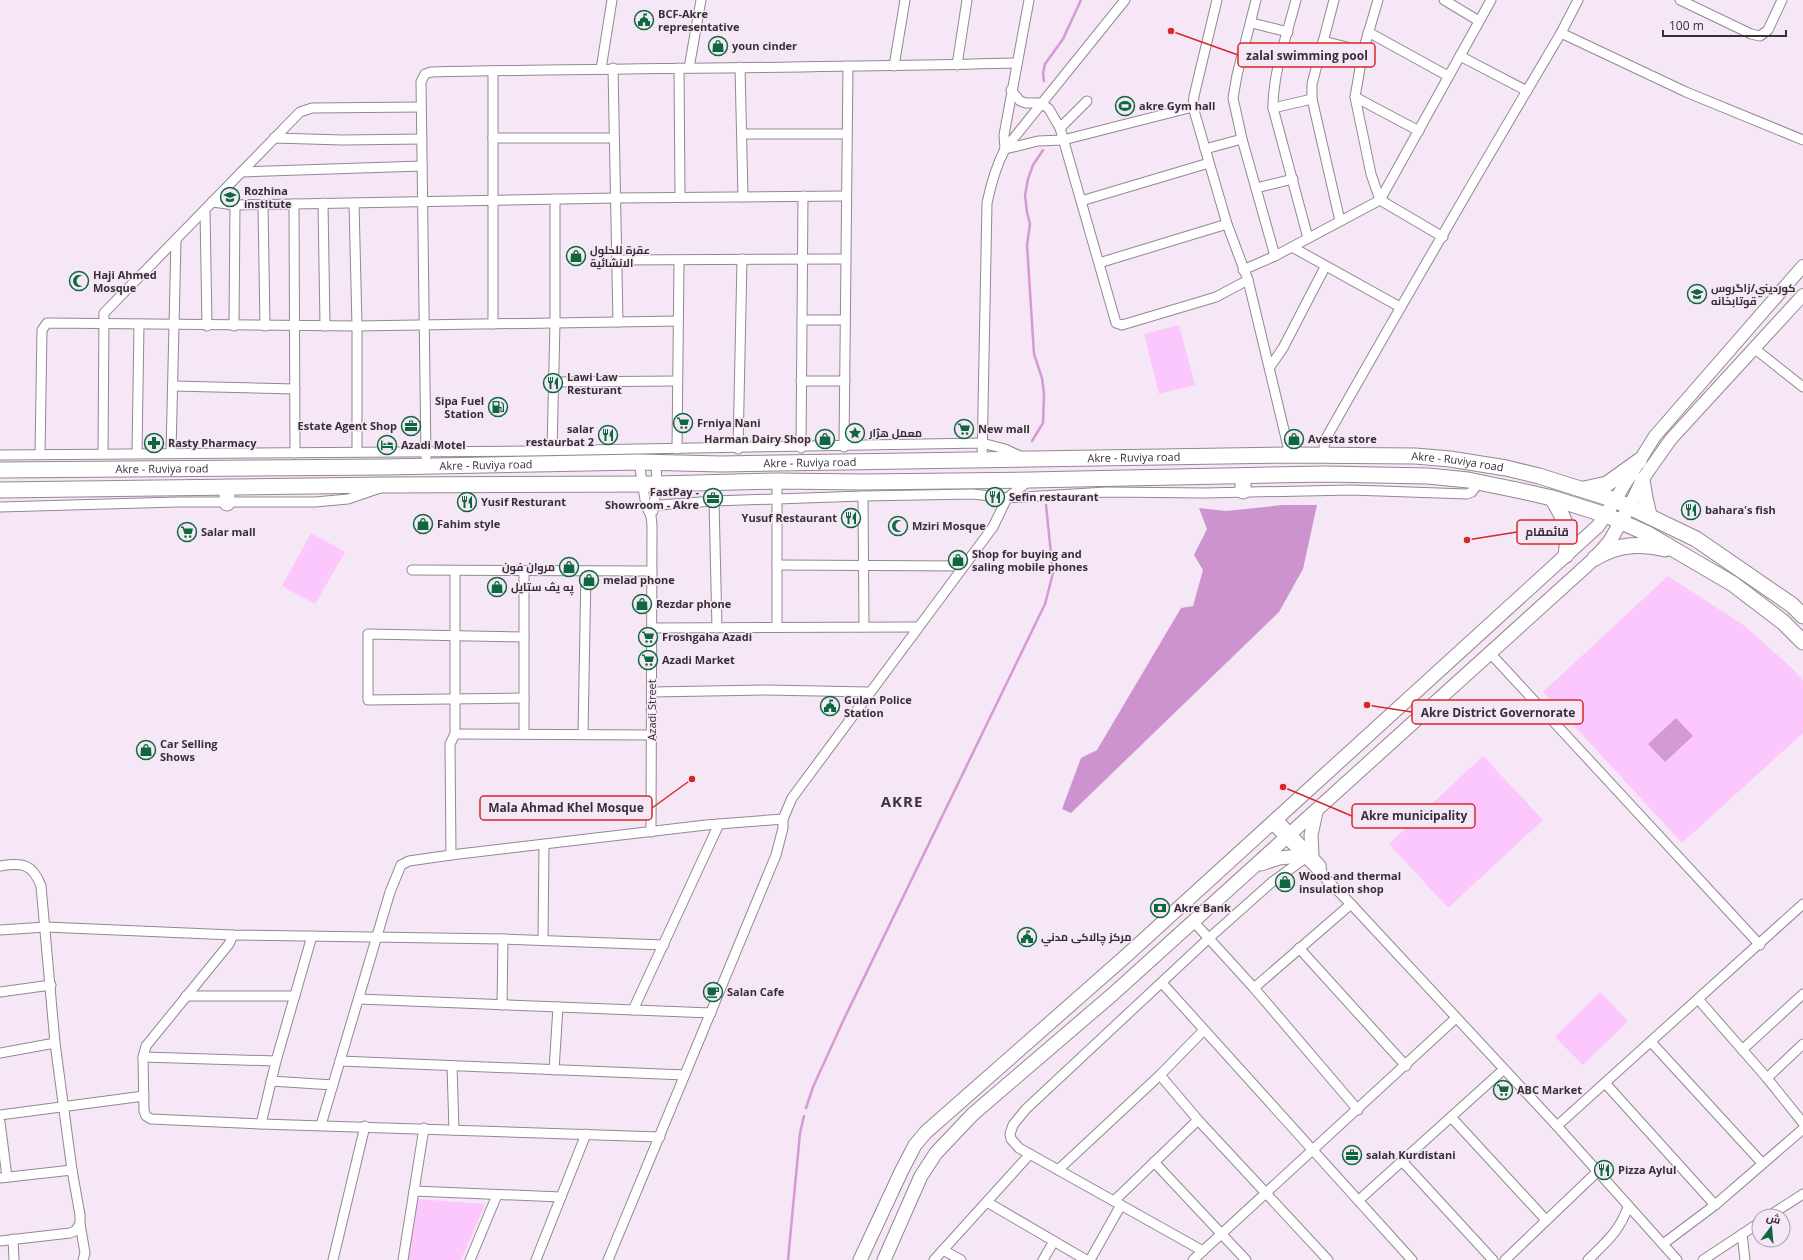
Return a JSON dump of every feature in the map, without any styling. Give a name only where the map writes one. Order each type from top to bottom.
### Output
[{"type":"highway","name":"Akre - Ruviya road","points":[[0,470],[527,458],[656,463],[1026,460],[1290,455],[1415,456],[1450,458],[1506,468],[1583,489],[1615,500],[1650,515],[1696,539],[1792,605],[1803,616]]},
{"type":"highway","points":[[1583,489],[1607,484],[1639,461]]},
{"type":"highway","name":"Akre - Ruviya road","points":[[0,490],[386,485],[657,484],[777,480],[1030,480],[1325,474],[1400,475],[1468,480],[1552,498],[1606,515],[1646,534],[1744,591],[1783,622],[1803,642]]},
{"type":"highway","points":[[1243,476],[1243,491]]},
{"type":"highway","points":[[1642,480],[1644,498],[1650,515]]},
{"type":"highway","points":[[227,487],[227,503]]},
{"type":"highway","points":[[1552,498],[1563,515],[1567,526],[1568,540],[1566,555]]},
{"type":"highway","points":[[1595,558],[1615,549],[1632,545],[1647,545],[1676,552]]},
{"type":"main road","points":[[860,1260],[902,1170],[916,1145],[926,1132],[1098,980],[1598,526],[1615,500]]},
{"type":"main road","points":[[884,1260],[921,1176],[936,1153],[972,1114],[1113,994],[1595,558],[1610,541],[1629,507]]},
{"type":"main road","points":[[1441,669],[1454,684]]},
{"type":"main road","points":[[1252,868],[1279,858],[1306,857],[1316,811]]},
{"type":"main road","points":[[1098,980],[1113,994]]},
{"type":"street","points":[[601,69],[612,0]]},
{"type":"street","points":[[689,68],[701,0]]},
{"type":"street","points":[[894,66],[904,0]]},
{"type":"street","points":[[957,65],[967,0]]},
{"type":"street","points":[[1005,149],[1004,134],[1029,0]]},
{"type":"street","points":[[982,460],[987,203],[998,163],[1005,149],[1125,0]]},
{"type":"street","points":[[1217,0],[1194,96],[1193,107],[1227,224],[1248,280],[1290,455]]},
{"type":"street","points":[[1256,0],[1252,23],[1237,75],[1233,98],[1242,139],[1275,256]]},
{"type":"street","points":[[1296,0],[1273,91],[1273,108],[1308,238]]},
{"type":"street","points":[[1334,0],[1312,84],[1312,99],[1340,221]]},
{"type":"street","points":[[1378,0],[1363,51],[1354,97],[1371,174],[1380,200],[1443,237]]},
{"type":"street","points":[[1444,0],[1480,21]]},
{"type":"street","points":[[1243,270],[1275,256],[1380,200],[1491,0]]},
{"type":"street","points":[[1322,456],[1325,440],[1400,307],[1443,237],[1561,33],[1578,0]]},
{"type":"street","points":[[1680,0],[1751,34],[1760,36],[1768,30],[1782,0]]},
{"type":"street","points":[[1252,23],[1288,32]]},
{"type":"street","points":[[1368,32],[1448,76]]},
{"type":"street","points":[[1561,33],[1686,92],[1803,140]]},
{"type":"street","points":[[1323,41],[1363,51]]},
{"type":"street","points":[[1460,56],[1527,92]]},
{"type":"street","points":[[0,455],[357,452],[426,460],[421,106],[421,82],[425,74],[613,68],[894,66],[1017,63]]},
{"type":"street","points":[[844,447],[848,66]]},
{"type":"street","points":[[740,67],[743,134],[743,197]]},
{"type":"street","points":[[613,68],[618,322]]},
{"type":"street","points":[[679,68],[680,197]]},
{"type":"street","points":[[493,71],[493,324]]},
{"type":"street","points":[[1012,90],[1016,97],[1026,103],[1041,103],[1049,108],[1060,128],[1116,323],[1119,325],[1186,307],[1216,297],[1248,280]]},
{"type":"street","points":[[1354,97],[1418,131]]},
{"type":"street","points":[[1273,108],[1312,99]]},
{"type":"street","points":[[1060,128],[1087,101]]},
{"type":"street","points":[[103,454],[104,313],[297,114],[308,109],[421,106]]},
{"type":"street","points":[[1005,149],[1038,141],[1063,140],[1193,107]]},
{"type":"street","points":[[743,134],[847,134]]},
{"type":"street","points":[[274,138],[343,140],[422,139]]},
{"type":"street","points":[[493,138],[614,138]]},
{"type":"street","points":[[1205,149],[1242,139]]},
{"type":"street","points":[[1080,201],[1209,164]]},
{"type":"street","points":[[241,172],[422,166]]},
{"type":"street","points":[[1256,188],[1293,179]]},
{"type":"street","points":[[801,448],[803,196]]},
{"type":"street","points":[[212,202],[235,205],[263,205],[680,197],[846,196]]},
{"type":"street","points":[[552,450],[555,323],[555,199]]},
{"type":"street","points":[[323,203],[324,326]]},
{"type":"street","points":[[354,203],[357,326],[357,452]]},
{"type":"street","points":[[294,204],[295,453]]},
{"type":"street","points":[[234,326],[235,205]]},
{"type":"street","points":[[263,205],[265,326]]},
{"type":"street","points":[[205,210],[207,326]]},
{"type":"street","points":[[1098,263],[1227,224]]},
{"type":"street","points":[[171,453],[176,240]]},
{"type":"street","points":[[1292,247],[1326,267],[1366,286],[1400,307]]},
{"type":"street","points":[[738,449],[742,259]]},
{"type":"street","points":[[617,260],[846,259]]},
{"type":"street","points":[[677,449],[679,260]]},
{"type":"street","points":[[1615,500],[1655,436],[1803,266]]},
{"type":"street","points":[[1270,367],[1283,348],[1326,267]]},
{"type":"street","points":[[1629,507],[1642,480],[1671,438],[1755,350],[1803,295]]},
{"type":"street","points":[[40,454],[43,326],[49,323],[207,326],[357,326],[678,320]]},
{"type":"street","points":[[802,320],[845,320]]},
{"type":"street","points":[[137,453],[139,324]]},
{"type":"street","points":[[1755,350],[1803,387]]},
{"type":"street","points":[[554,382],[677,381]]},
{"type":"street","points":[[802,381],[845,381]]},
{"type":"street","points":[[173,386],[295,389]]},
{"type":"street","points":[[527,458],[552,450],[801,448],[982,443],[1005,449],[1026,460]]},
{"type":"street","name":"Azadi Street","points":[[639,462],[642,484],[650,506],[651,516],[651,832]]},
{"type":"street","name":"Azadi Street","points":[[650,506],[657,484],[656,463]]},
{"type":"street","points":[[777,480],[777,627]]},
{"type":"street","points":[[999,480],[1007,498]]},
{"type":"street","points":[[608,1260],[776,856],[783,828],[783,818],[792,798],[992,527],[1007,498],[1030,480]]},
{"type":"street","points":[[650,506],[777,498],[973,494],[1007,498],[1106,492],[1351,490],[1467,494],[1475,489],[1479,482]]},
{"type":"street","points":[[0,507],[177,502],[227,503],[337,501],[359,497],[386,485]]},
{"type":"street","points":[[863,496],[864,627]]},
{"type":"street","points":[[714,501],[716,628]]},
{"type":"street","points":[[777,565],[963,566]]},
{"type":"street","points":[[412,570],[652,571]]},
{"type":"street","points":[[451,855],[450,744],[455,734],[456,571]]},
{"type":"street","points":[[524,571],[524,734]]},
{"type":"street","points":[[583,734],[586,571]]},
{"type":"street","points":[[652,628],[918,627]]},
{"type":"street","points":[[524,637],[368,634],[368,700],[524,698]]},
{"type":"street","points":[[1490,653],[1760,945]]},
{"type":"street","points":[[652,692],[768,690],[869,692]]},
{"type":"street","points":[[455,734],[652,735]]},
{"type":"street","points":[[320,1125],[390,892],[401,865],[409,861],[451,855],[783,818]]},
{"type":"street","points":[[1274,821],[1306,857],[1321,865],[1322,876],[1351,904],[1557,1126],[1677,1260]]},
{"type":"street","points":[[633,1010],[719,824]]},
{"type":"street","points":[[543,940],[544,845]]},
{"type":"street","points":[[1203,1252],[1019,1148],[1011,1139],[1012,1130],[1019,1117],[1208,938],[1272,882],[1306,857]]},
{"type":"street","points":[[0,866],[13,864],[27,866],[37,877],[41,886],[46,927],[55,1043],[72,1170],[80,1215],[85,1254],[84,1260]]},
{"type":"street","points":[[1254,988],[1351,904]]},
{"type":"street","points":[[1557,1126],[1760,945],[1803,904]]},
{"type":"street","points":[[1193,921],[1254,988],[1358,1110]]},
{"type":"street","points":[[0,930],[46,927],[233,935],[503,939],[664,945]]},
{"type":"street","points":[[233,935],[229,944],[149,1040],[143,1057],[144,1111],[146,1116],[150,1119],[660,1137]]},
{"type":"street","points":[[261,1124],[276,1061],[312,936]]},
{"type":"street","points":[[502,1005],[503,939]]},
{"type":"street","points":[[1299,948],[1406,1066]]},
{"type":"street","points":[[1162,983],[1203,1031],[1314,1150],[1412,1260]]},
{"type":"street","points":[[0,992],[51,985]]},
{"type":"street","points":[[1742,1050],[1803,994]]},
{"type":"street","points":[[186,996],[295,996]]},
{"type":"street","points":[[359,999],[711,1013]]},
{"type":"street","points":[[1698,999],[1768,1078],[1803,1123]]},
{"type":"street","points":[[554,1070],[558,1007]]},
{"type":"street","points":[[1194,1260],[1406,1066],[1456,1018]]},
{"type":"street","points":[[1058,1170],[1160,1075],[1203,1031]]},
{"type":"street","points":[[1651,1042],[1762,1163]]},
{"type":"street","points":[[0,1053],[55,1043]]},
{"type":"street","points":[[1768,1078],[1803,1044]]},
{"type":"street","points":[[143,1057],[276,1061]]},
{"type":"street","points":[[340,1061],[685,1075]]},
{"type":"street","points":[[452,1066],[454,1130]]},
{"type":"street","points":[[1359,1200],[1504,1070]]},
{"type":"street","points":[[1160,1075],[1198,1120],[1268,1192],[1328,1260]]},
{"type":"street","points":[[271,1082],[333,1085]]},
{"type":"street","points":[[1605,1083],[1715,1204]]},
{"type":"street","points":[[0,1115],[144,1096]]},
{"type":"street","points":[[1451,1117],[1546,1220]]},
{"type":"street","points":[[1090,1260],[1117,1203],[1154,1162],[1198,1120]]},
{"type":"street","points":[[0,1122],[3,1177],[72,1170]]},
{"type":"street","points":[[333,1260],[365,1126]]},
{"type":"street","points":[[403,1260],[424,1128]]},
{"type":"street","points":[[1663,1244],[1715,1204],[1803,1129]]},
{"type":"street","points":[[536,1260],[586,1134]]},
{"type":"street","points":[[934,1260],[1030,1154]]},
{"type":"street","points":[[1402,1161],[1493,1260]]},
{"type":"street","points":[[1154,1162],[1246,1260]]},
{"type":"street","points":[[1505,1260],[1597,1172]]},
{"type":"street","points":[[414,1191],[561,1197]]},
{"type":"street","points":[[1781,1208],[1803,1194]]},
{"type":"street","points":[[470,1260],[497,1195]]},
{"type":"street","points":[[987,1202],[1086,1260]]},
{"type":"street","points":[[1588,1260],[1614,1236],[1628,1207]]},
{"type":"street","points":[[0,1241],[70,1233],[75,1231],[80,1224]]},
{"type":"street","points":[[1703,1260],[1751,1228]]},
{"type":"street","points":[[1742,1234],[1745,1260]]},
{"type":"street","points":[[13,1239],[14,1260]]},
{"type":"street","points":[[1043,1260],[1054,1241]]},
{"type":"street","points":[[944,1250],[962,1260]]},
{"type":"shaded area","points":[[1179,325],[1195,385],[1159,394],[1144,334]]},
{"type":"shaded area","points":[[1283,505],[1317,505],[1303,569],[1279,612],[1071,813],[1062,809],[1081,758],[1097,750],[1181,608],[1193,606],[1203,570],[1194,555],[1207,529],[1199,508],[1226,511]]},
{"type":"shaded area","points":[[311,533],[345,552],[315,604],[282,586]]},
{"type":"shaded area","points":[[1668,576],[1745,626],[1794,670],[1803,681],[1803,733],[1682,843],[1543,692]]},
{"type":"shaded area","points":[[1676,718],[1693,736],[1665,762],[1648,744]]},
{"type":"shaded area","points":[[1483,756],[1543,820],[1448,908],[1389,844]]},
{"type":"shaded area","points":[[1600,992],[1628,1021],[1583,1065],[1555,1037]]},
{"type":"shaded area","points":[[417,1199],[485,1204],[461,1260],[407,1260]]},
{"type":"waterway","points":[[1044,81],[1043,73],[1045,64],[1063,39],[1081,0]]},
{"type":"waterway","points":[[1032,441],[1043,423],[1044,394],[1042,378],[1034,354],[1027,245],[1030,224],[1025,195],[1028,179],[1033,165],[1043,150]]},
{"type":"waterway","points":[[806,1108],[813,1087],[844,1019],[1045,604],[1053,573],[1046,505]]},
{"type":"waterway","points":[[788,1260],[800,1133],[804,1116]]},
{"type":"place","name":"BCF-Akre representative","points":[[644,20]]},
{"type":"place","name":"zalal swimming pool","points":[[1171,31]]},
{"type":"place","name":"youn cinder","points":[[718,46]]},
{"type":"place","name":"akre Gym hall","points":[[1125,106]]},
{"type":"place","name":"Rozhina institute","points":[[230,197]]},
{"type":"place","name":"عقرة للحلول الانشائیة","points":[[576,256]]},
{"type":"place","name":"Haji Ahmed Mosque","points":[[79,281]]},
{"type":"place","name":"كورديني/زاگروس قوتابخانه‌","points":[[1697,294]]},
{"type":"place","name":"Lawi Law Resturant","points":[[553,383]]},
{"type":"place","name":"Sipa Fuel Station","points":[[498,407]]},
{"type":"place","name":"Frniya Nani","points":[[683,423]]},
{"type":"place","name":"Estate Agent Shop","points":[[411,426]]},
{"type":"place","name":"New mall","points":[[964,429]]},
{"type":"place","name":"معمل هژار","points":[[855,433]]},
{"type":"place","name":"salar restaurbat 2","points":[[608,435]]},
{"type":"place","name":"Harman Dairy Shop","points":[[825,439]]},
{"type":"place","name":"Avesta store","points":[[1294,439]]},
{"type":"place","name":"Rasty Pharmacy","points":[[154,443]]},
{"type":"place","name":"Azadi Motel","points":[[387,445]]},
{"type":"place","name":"Sefin restaurant","points":[[995,497]]},
{"type":"place","name":"FastPay - Showroom - Akre","points":[[713,498]]},
{"type":"place","name":"Yusif Resturant","points":[[467,502]]},
{"type":"place","name":"bahara's fish","points":[[1691,510]]},
{"type":"place","name":"Yusuf Restaurant","points":[[851,518]]},
{"type":"place","name":"Fahim style","points":[[423,524]]},
{"type":"place","name":"Mziri Mosque","points":[[898,526]]},
{"type":"place","name":"Salar mall","points":[[187,532]]},
{"type":"place","name":"قائمقام","points":[[1467,540]]},
{"type":"place","name":"Shop for buying and saling mobile phones","points":[[958,560]]},
{"type":"place","name":"مروان فون","points":[[569,567]]},
{"type":"place","name":"melad phone","points":[[589,580]]},
{"type":"place","name":"په يڤ ستايل","points":[[497,587]]},
{"type":"place","name":"Rezdar phone","points":[[642,604]]},
{"type":"place","name":"Froshgaha Azadi","points":[[648,637]]},
{"type":"place","name":"Azadi Market","points":[[648,660]]},
{"type":"place","name":"Akre District Governorate","points":[[1367,705]]},
{"type":"place","name":"Gulan Police Station","points":[[830,706]]},
{"type":"place","name":"Car Selling Shows","points":[[146,750]]},
{"type":"place","name":"Mala Ahmad Khel Mosque","points":[[692,779]]},
{"type":"place","name":"Akre municipality","points":[[1283,787]]},
{"type":"place","name":"Wood and thermal insulation shop","points":[[1285,882]]},
{"type":"place","name":"Akre Bank","points":[[1160,908]]},
{"type":"place","name":"مركز چالاکى مدني","points":[[1027,937]]},
{"type":"place","name":"Salan Cafe","points":[[713,992]]},
{"type":"place","name":"ABC Market","points":[[1503,1090]]},
{"type":"place","name":"salah Kurdistani","points":[[1352,1155]]},
{"type":"place","name":"Pizza Aylul","points":[[1604,1170]]},
{"type":"district","name":"AKRE","points":[[902,802]]}]
